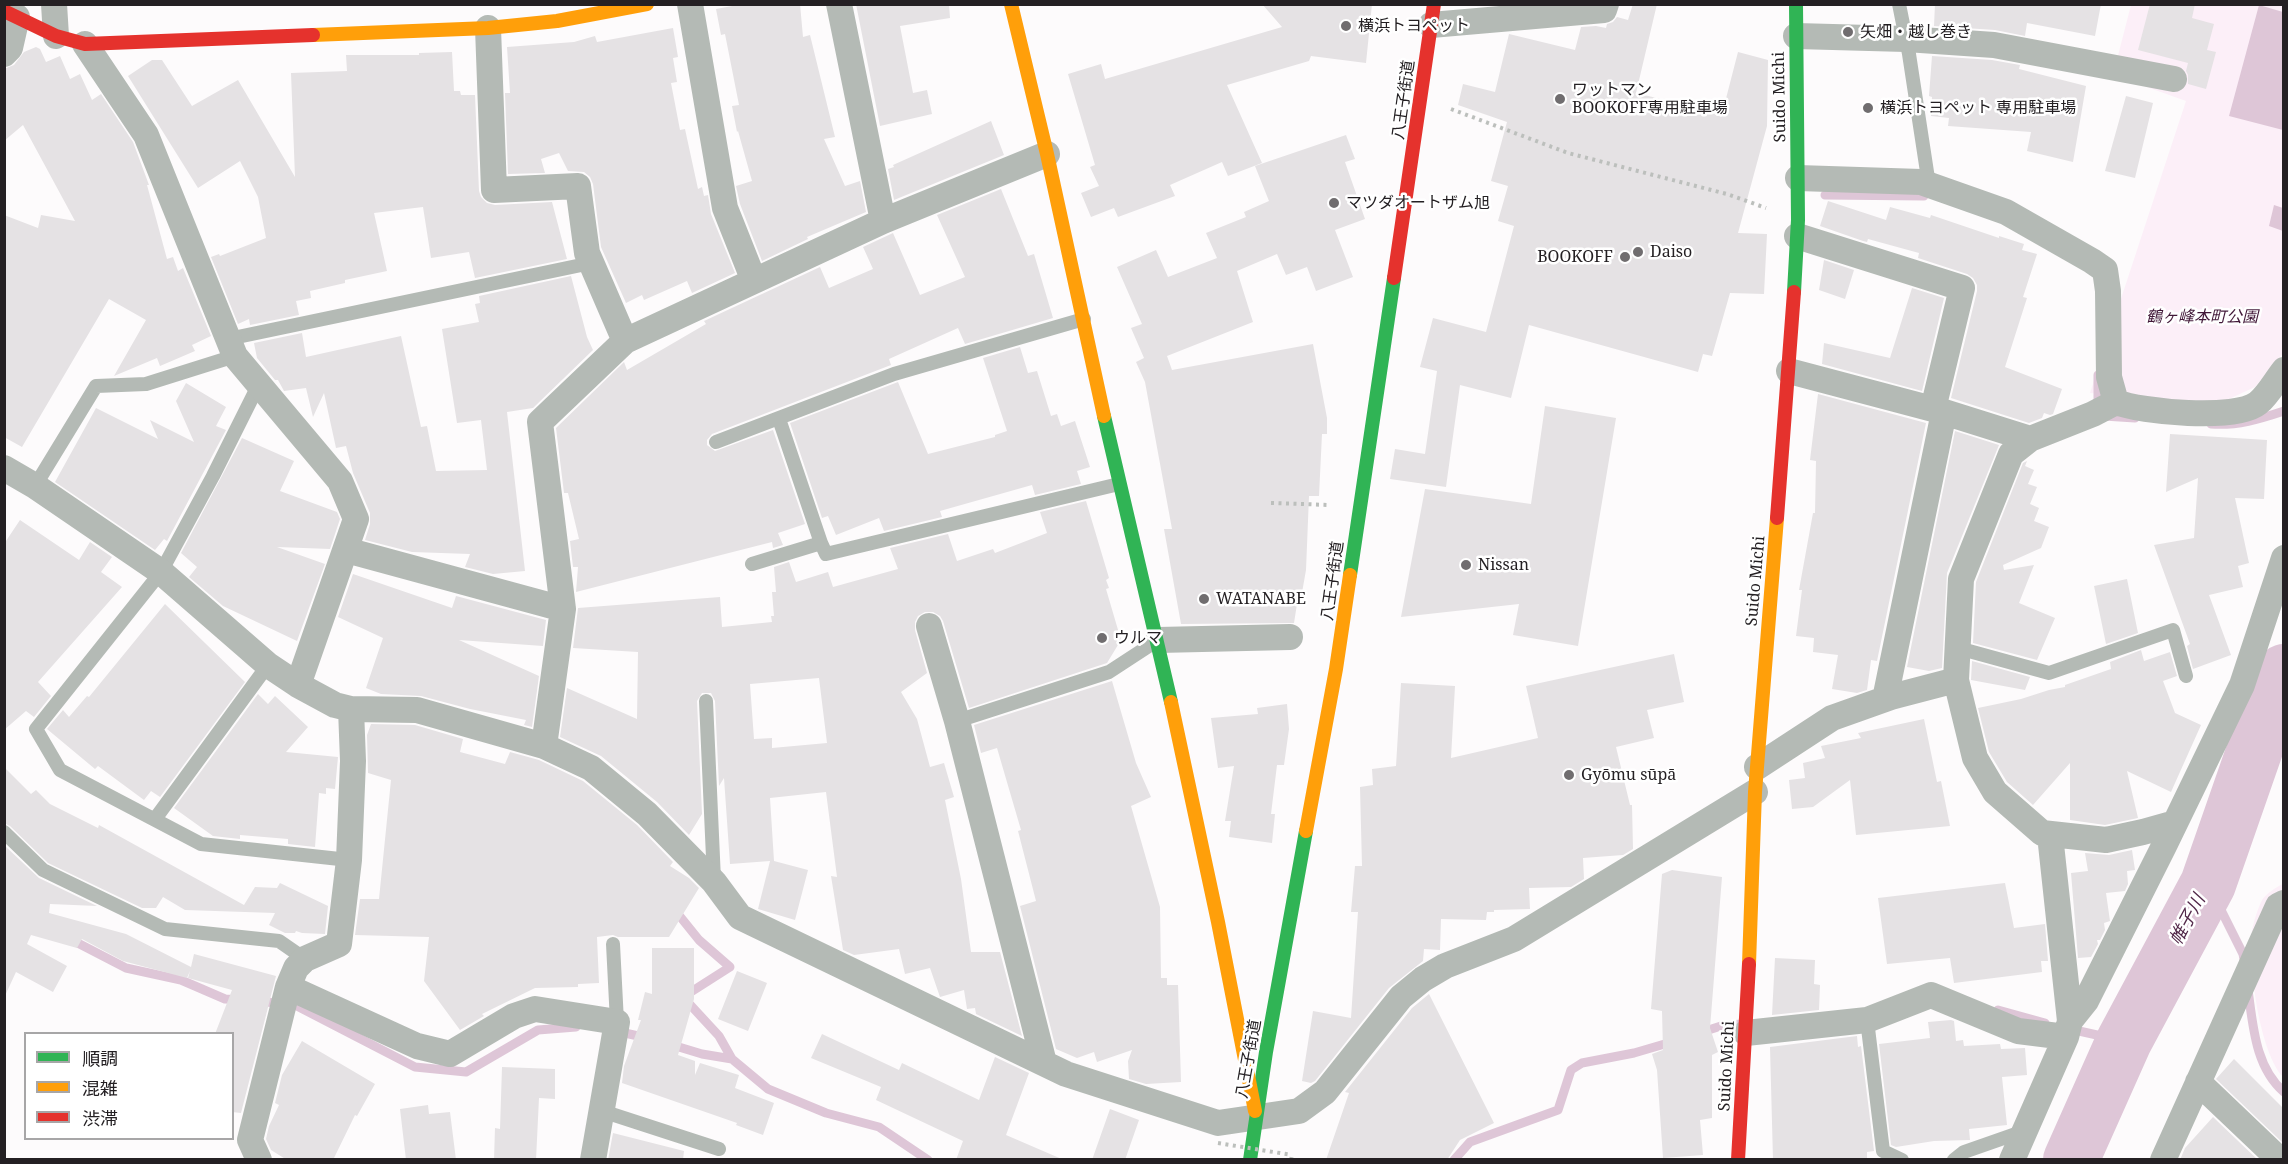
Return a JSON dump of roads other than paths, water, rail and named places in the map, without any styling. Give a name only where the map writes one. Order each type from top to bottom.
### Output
[{"type":"main road","points":[[11,14],[56,36],[85,44],[488,28],[557,21],[647,4]]},
{"type":"main road","points":[[1011,4],[1047,153],[1119,484],[1158,640],[1218,922],[1256,1116]]},
{"type":"main road","name":"Suido Michi","points":[[1738,1160],[1746,1034],[1756,779],[1789,371],[1797,228],[1796,4]]},
{"type":"main road","name":"八王子街道","points":[[1250,1160],[1336,669],[1433,15]]},
{"type":"street","points":[[54,4],[56,36]]},
{"type":"street","points":[[690,4],[725,208],[754,281]]},
{"type":"street","points":[[839,4],[883,221]]},
{"type":"street","points":[[1433,15],[1604,10],[1606,4]]},
{"type":"street","points":[[4,54],[10,48],[11,14]]},
{"type":"street","points":[[488,28],[494,190],[578,186],[587,253],[625,341]]},
{"type":"street","points":[[1796,36],[1906,39],[1994,45],[2174,80]]},
{"type":"street","points":[[85,44],[146,135],[232,347],[259,384],[340,481],[356,519],[298,686]]},
{"type":"street","points":[[544,746],[563,609],[540,422],[625,341],[883,221],[1047,153]]},
{"type":"street","points":[[1798,178],[1921,182],[2006,212],[2105,270],[2108,291],[2109,378],[2106,407]]},
{"type":"street","points":[[1797,228],[1962,288],[1885,699]]},
{"type":"street","points":[[2175,823],[2106,840],[2050,835],[2042,833],[1995,792],[1976,758],[1956,680],[1961,579],[2010,454],[2030,439],[2106,407],[2225,415],[2257,404],[2283,370]]},
{"type":"street","points":[[1789,371],[1938,410],[2030,439]]},
{"type":"street","points":[[4,468],[35,486],[161,572],[268,665],[298,686],[335,705],[351,710],[417,710],[544,746],[591,768],[647,814],[714,882],[740,917],[1066,1074],[1218,1123],[1299,1111],[1325,1092],[1401,997],[1423,979],[1445,966],[1514,939],[1756,779],[1832,718],[1885,699],[1956,680]]},
{"type":"street","points":[[346,550],[563,609]]},
{"type":"street","points":[[2012,1160],[2068,1029],[2086,1001],[2242,685],[2283,558]]},
{"type":"street","points":[[929,626],[957,721],[1044,1063]]},
{"type":"street","points":[[1158,640],[1290,637]]},
{"type":"street","points":[[259,1160],[250,1140],[288,987],[296,968],[305,960],[339,944],[349,860],[353,761],[351,710]]},
{"type":"street","points":[[2050,835],[2068,1029]]},
{"type":"street","points":[[2163,1160],[2278,906],[2283,903]]},
{"type":"street","points":[[288,987],[417,1046],[450,1054],[514,1017],[535,1009],[617,1022],[593,1160]]},
{"type":"street","points":[[1746,1034],[1867,1020],[1931,995],[2018,1031],[2068,1029]]},
{"type":"street","points":[[2198,1082],[2280,1160]]},
{"type":"lane","points":[[1899,4],[1929,185]]},
{"type":"lane","points":[[35,486],[96,386],[146,384],[232,347],[591,262]]},
{"type":"lane","points":[[716,442],[894,374],[1084,320]]},
{"type":"lane","points":[[259,384],[161,572],[36,729],[60,770],[201,844],[349,860]]},
{"type":"lane","points":[[779,419],[826,554],[1119,484]]},
{"type":"lane","points":[[752,564],[821,543]]},
{"type":"lane","points":[[1958,648],[2049,673],[2173,630],[2186,676]]},
{"type":"lane","points":[[957,721],[1109,672],[1158,640]]},
{"type":"lane","points":[[155,819],[268,665]]},
{"type":"lane","points":[[706,700],[714,882]]},
{"type":"lane","points":[[4,832],[43,870],[165,929],[279,941],[305,960]]},
{"type":"lane","points":[[613,944],[617,1022]]},
{"type":"lane","points":[[1867,1020],[1882,1151],[1902,1160]]},
{"type":"lane","points":[[602,1111],[718,1149]]},
{"type":"lane","points":[[1954,1160],[1964,1152],[2024,1131]]},
{"type":"waterway","points":[[1825,195],[1924,196]]},
{"type":"waterway","points":[[2098,375],[2098,406],[2104,416],[2135,418]]},
{"type":"waterway","points":[[2211,424],[2239,423],[2284,411]]},
{"type":"waterway","name":"帷子川","points":[[2071,1160],[2124,1041],[2208,884],[2277,686],[2284,672]]},
{"type":"waterway","points":[[2208,884],[2243,954],[2245,964]]},
{"type":"waterway","points":[[674,909],[699,940],[730,967],[683,997],[719,1036],[732,1059]]},
{"type":"waterway","points":[[68,938],[126,968],[181,980],[225,999],[240,1000]]},
{"type":"waterway","points":[[2248,990],[2254,1031],[2261,1058],[2274,1082],[2284,1092]]},
{"type":"waterway","points":[[257,1001],[295,1005],[415,1067],[466,1072],[538,1030],[576,1027]]},
{"type":"waterway","points":[[1998,1010],[2045,1023]]},
{"type":"waterway","points":[[1699,1033],[1721,1026],[1741,1024]]},
{"type":"waterway","points":[[2070,1029],[2124,1041]]},
{"type":"waterway","points":[[616,1031],[647,1038]]},
{"type":"waterway","points":[[1454,1160],[1470,1142],[1558,1110],[1571,1070],[1582,1063],[1634,1053],[1675,1041]]},
{"type":"waterway","points":[[669,1044],[702,1054],[732,1059],[768,1089],[826,1113],[879,1127],[928,1160]]},
{"type":"place","name":"横浜トヨペット","points":[[1346,26]]},
{"type":"place","name":"矢畑・越し巻き","points":[[1848,32]]},
{"type":"place","name":"ワットマン BOOKOFF専用駐車場","points":[[1560,99]]},
{"type":"place","name":"横浜トヨペット 専用駐車場","points":[[1868,108]]},
{"type":"place","name":"マツダオートザム旭","points":[[1334,203]]},
{"type":"place","name":"Daiso","points":[[1638,252]]},
{"type":"place","name":"BOOKOFF","points":[[1625,257]]},
{"type":"place","name":"Nissan","points":[[1466,565]]},
{"type":"place","name":"WATANABE","points":[[1204,599]]},
{"type":"place","name":"ウルマ","points":[[1102,638]]},
{"type":"place","name":"Gyōmu sūpā","points":[[1569,775]]},
{"type":"park label","name":"鶴ヶ峰本町公園","points":[[2202,317]]}]
